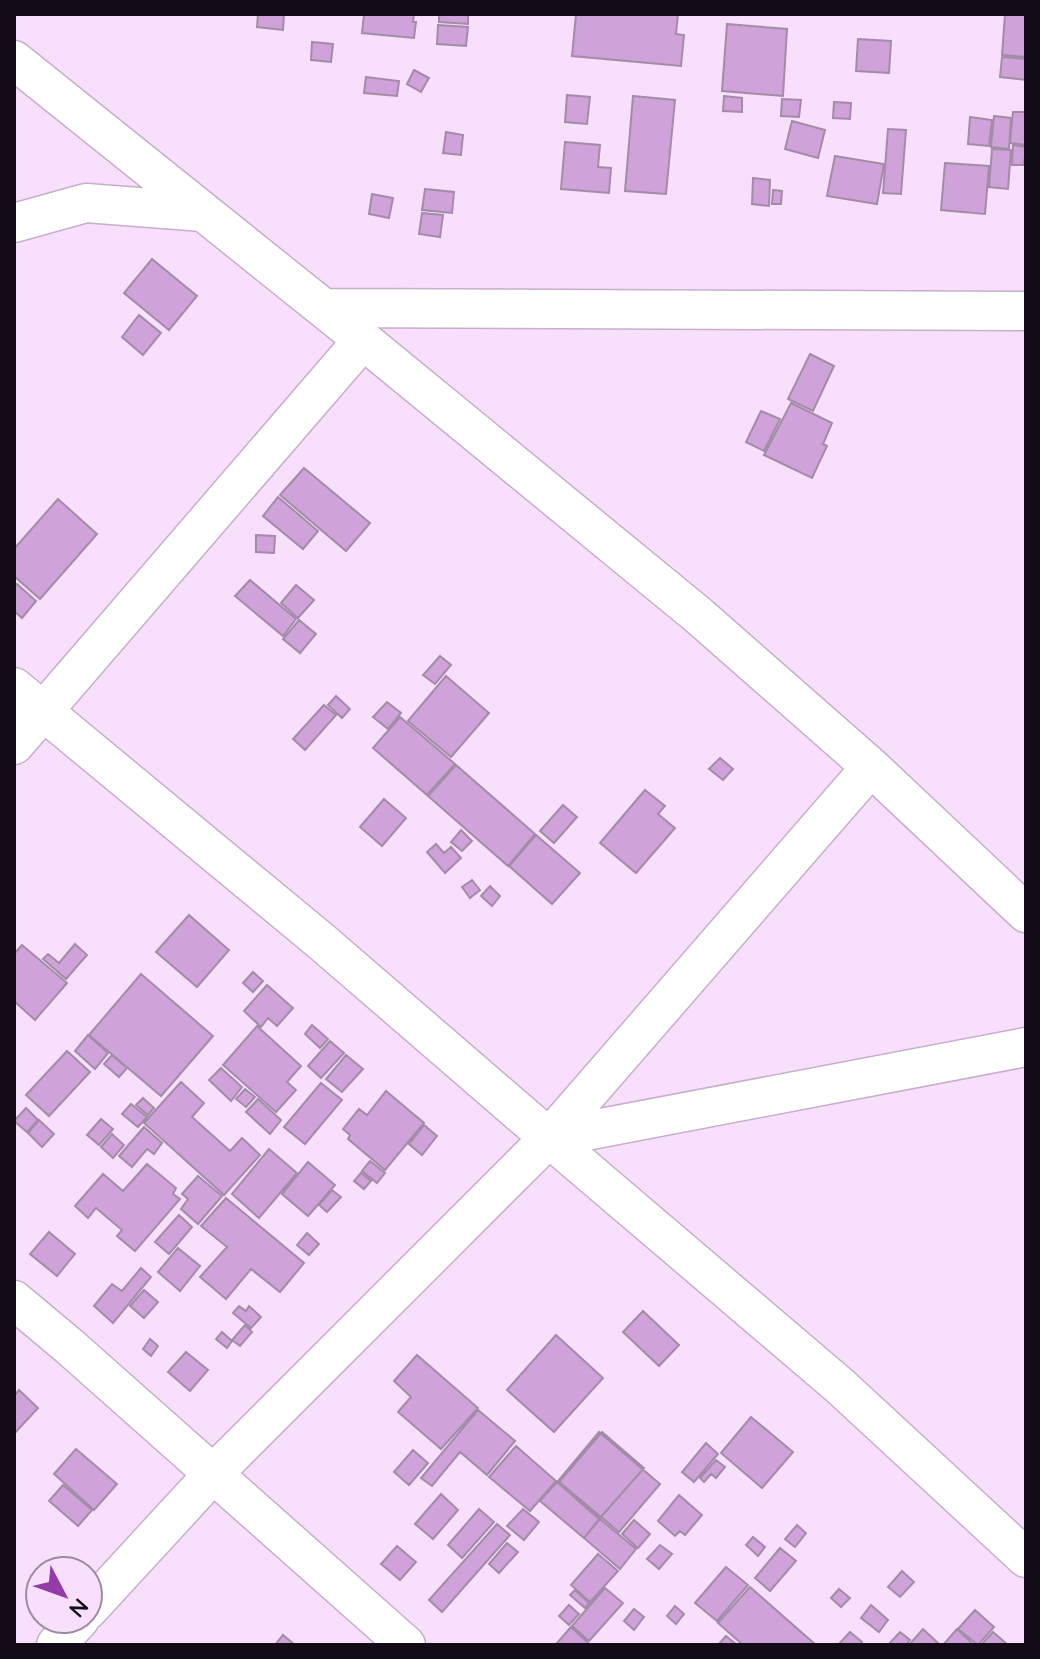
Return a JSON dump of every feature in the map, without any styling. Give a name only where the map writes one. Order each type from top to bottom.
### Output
[{"type":"street","points":[[14,60],[324,308],[698,615],[871,767],[1026,913]]},
{"type":"street","points":[[14,223],[86,203],[203,212]]},
{"type":"street","points":[[324,308],[1026,311]]},
{"type":"street","points":[[14,745],[363,340]]},
{"type":"street","points":[[14,687],[310,932],[840,1386],[1026,1558]]},
{"type":"street","points":[[104,1593],[213,1474],[549,1138],[871,767]]},
{"type":"street","points":[[549,1138],[1026,1047]]},
{"type":"street","points":[[14,1300],[406,1645]]},
{"type":"building","points":[[258,14],[284,14],[283,30],[257,27]]},
{"type":"building","points":[[364,14],[414,14],[414,38],[362,33]]},
{"type":"building","points":[[439,14],[468,14],[468,24],[439,22]]},
{"type":"building","points":[[576,14],[678,14],[676,34],[684,35],[681,66],[572,56]]},
{"type":"building","points":[[1005,14],[1026,14],[1026,57],[1002,55]]},
{"type":"building","points":[[727,24],[787,29],[783,96],[722,91]]},
{"type":"building","points":[[438,25],[468,27],[466,46],[437,44]]},
{"type":"building","points":[[858,39],[891,41],[889,73],[856,71]]},
{"type":"building","points":[[312,42],[333,44],[331,62],[311,60]]},
{"type":"building","points":[[1002,57],[1026,59],[1026,80],[1000,77]]},
{"type":"building","points":[[414,70],[429,78],[421,92],[407,84]]},
{"type":"building","points":[[366,77],[399,81],[397,96],[364,93]]},
{"type":"building","points":[[567,95],[590,97],[587,124],[565,122]]},
{"type":"building","points":[[633,96],[675,100],[666,194],[625,191]]},
{"type":"building","points":[[724,96],[742,98],[742,112],[723,111]]},
{"type":"building","points":[[782,99],[801,100],[799,117],[781,116]]},
{"type":"building","points":[[834,102],[851,103],[850,119],[833,118]]},
{"type":"building","points":[[1013,112],[1026,112],[1026,145],[1010,143]]},
{"type":"building","points":[[994,116],[1011,118],[1009,149],[991,147]]},
{"type":"building","points":[[970,117],[992,120],[989,146],[968,144]]},
{"type":"building","points":[[792,121],[825,130],[818,158],[785,149]]},
{"type":"building","points":[[888,129],[906,130],[901,194],[883,193]]},
{"type":"building","points":[[446,132],[463,135],[461,155],[443,153]]},
{"type":"building","points":[[565,142],[600,145],[598,167],[611,168],[609,193],[561,189]]},
{"type":"building","points":[[1013,145],[1026,147],[1024,165],[1012,165]]},
{"type":"building","points":[[992,149],[1011,150],[1008,189],[989,187]]},
{"type":"building","points":[[835,156],[884,164],[877,204],[827,196]]},
{"type":"building","points":[[945,163],[989,166],[985,214],[941,210]]},
{"type":"building","points":[[753,178],[770,180],[769,206],[752,204]]},
{"type":"building","points":[[425,189],[454,192],[452,213],[422,210]]},
{"type":"building","points":[[773,190],[782,191],[781,204],[772,204]]},
{"type":"building","points":[[372,194],[393,198],[389,218],[369,214]]},
{"type":"building","points":[[422,213],[443,215],[440,237],[419,234]]},
{"type":"building","points":[[152,259],[197,296],[169,330],[124,293]]},
{"type":"building","points":[[139,315],[161,333],[143,355],[122,337]]},
{"type":"building","points":[[810,354],[834,366],[813,411],[788,399]]},
{"type":"building","points":[[791,403],[832,423],[823,444],[827,446],[812,478],[764,455]]},
{"type":"building","points":[[761,411],[780,419],[764,451],[746,442]]},
{"type":"building","points":[[304,468],[370,523],[346,551],[280,495]]},
{"type":"building","points":[[278,497],[318,531],[303,549],[263,516]]},
{"type":"building","points":[[58,499],[97,534],[40,599],[14,576],[14,549]]},
{"type":"building","points":[[256,535],[275,536],[274,553],[256,552]]},
{"type":"building","points":[[250,580],[296,619],[283,636],[235,596]]},
{"type":"building","points":[[17,584],[36,601],[22,618],[14,611],[14,588]]},
{"type":"building","points":[[296,585],[314,600],[298,618],[281,603]]},
{"type":"building","points":[[299,620],[316,634],[300,653],[283,639]]},
{"type":"building","points":[[440,656],[451,665],[435,684],[423,675]]},
{"type":"building","points":[[446,676],[489,713],[451,757],[408,721]]},
{"type":"building","points":[[336,696],[350,709],[342,718],[328,705]]},
{"type":"building","points":[[387,702],[401,713],[388,729],[373,717]]},
{"type":"building","points":[[324,705],[336,715],[305,750],[293,739]]},
{"type":"building","points":[[400,717],[455,764],[427,795],[373,748]]},
{"type":"building","points":[[720,758],[733,769],[723,780],[709,769]]},
{"type":"building","points":[[456,765],[535,834],[508,866],[428,796]]},
{"type":"building","points":[[645,790],[665,806],[658,814],[675,828],[636,873],[600,843]]},
{"type":"building","points":[[384,799],[406,818],[382,846],[360,827]]},
{"type":"building","points":[[563,805],[577,817],[554,843],[540,831]]},
{"type":"building","points":[[461,830],[472,841],[462,851],[451,842]]},
{"type":"building","points":[[536,835],[580,873],[552,904],[509,866]]},
{"type":"building","points":[[436,844],[444,853],[451,847],[461,858],[445,873],[427,852]]},
{"type":"building","points":[[472,880],[480,890],[470,898],[462,887]]},
{"type":"building","points":[[490,886],[500,896],[492,906],[481,896]]},
{"type":"building","points":[[189,915],[229,950],[197,987],[156,952]]},
{"type":"building","points":[[75,944],[87,955],[66,979],[43,959],[48,954],[59,963]]},
{"type":"building","points":[[22,945],[67,983],[35,1020],[14,1001],[14,954]]},
{"type":"building","points":[[253,972],[263,981],[253,992],[243,983]]},
{"type":"building","points":[[141,974],[213,1036],[161,1096],[89,1035]]},
{"type":"building","points":[[267,985],[293,1008],[277,1026],[268,1018],[261,1027],[244,1011]]},
{"type":"building","points":[[312,1025],[328,1039],[320,1048],[305,1034]]},
{"type":"building","points":[[257,1026],[301,1066],[287,1082],[296,1090],[276,1112],[223,1065]]},
{"type":"building","points":[[88,1035],[108,1053],[95,1069],[75,1051]]},
{"type":"building","points":[[330,1041],[344,1053],[321,1078],[308,1066]]},
{"type":"building","points":[[67,1051],[90,1072],[49,1116],[26,1095]]},
{"type":"building","points":[[112,1055],[127,1068],[119,1077],[104,1064]]},
{"type":"building","points":[[346,1055],[363,1069],[342,1092],[326,1079]]},
{"type":"building","points":[[221,1068],[242,1087],[231,1101],[209,1080]]},
{"type":"building","points":[[181,1082],[204,1103],[192,1117],[230,1151],[242,1138],[260,1155],[224,1195],[144,1123]]},
{"type":"building","points":[[321,1083],[342,1100],[305,1144],[284,1127]]},
{"type":"building","points":[[245,1089],[255,1097],[246,1107],[236,1099]]},
{"type":"building","points":[[386,1091],[424,1123],[385,1170],[348,1139],[350,1135],[343,1129],[359,1109],[367,1115]]},
{"type":"building","points":[[143,1098],[154,1108],[148,1115],[136,1105]]},
{"type":"building","points":[[258,1099],[281,1120],[270,1134],[246,1112]]},
{"type":"building","points":[[131,1104],[147,1117],[138,1127],[122,1114]]},
{"type":"building","points":[[26,1108],[38,1120],[27,1132],[14,1121]]},
{"type":"building","points":[[101,1119],[113,1129],[99,1145],[87,1135]]},
{"type":"building","points":[[39,1120],[54,1134],[42,1147],[28,1133]]},
{"type":"building","points":[[424,1125],[437,1136],[422,1155],[409,1144]]},
{"type":"building","points":[[144,1127],[162,1143],[154,1154],[147,1149],[132,1167],[119,1156]]},
{"type":"building","points":[[112,1134],[124,1145],[113,1158],[101,1147]]},
{"type":"building","points":[[269,1149],[297,1173],[259,1218],[232,1194]]},
{"type":"building","points":[[370,1161],[385,1173],[377,1183],[362,1171]]},
{"type":"building","points":[[308,1162],[335,1185],[308,1216],[282,1194]]},
{"type":"building","points":[[147,1164],[176,1188],[173,1194],[180,1199],[135,1251],[117,1236],[122,1230],[96,1208],[88,1218],[75,1206],[103,1174],[123,1191]]},
{"type":"building","points":[[361,1173],[371,1181],[364,1189],[354,1181]]},
{"type":"building","points":[[198,1176],[222,1196],[198,1224],[181,1209],[188,1199],[182,1194]]},
{"type":"building","points":[[332,1190],[341,1197],[327,1212],[319,1205]]},
{"type":"building","points":[[226,1198],[304,1263],[280,1292],[251,1269],[226,1299],[200,1277],[227,1247],[201,1226]]},
{"type":"building","points":[[179,1215],[192,1227],[169,1254],[155,1242]]},
{"type":"building","points":[[49,1232],[75,1254],[57,1276],[30,1254]]},
{"type":"building","points":[[307,1233],[319,1244],[309,1255],[297,1245]]},
{"type":"building","points":[[178,1248],[200,1266],[180,1291],[158,1272]]},
{"type":"building","points":[[141,1268],[151,1277],[113,1323],[94,1306],[112,1284],[122,1291]]},
{"type":"building","points":[[144,1290],[158,1302],[144,1318],[130,1306]]},
{"type":"building","points":[[239,1306],[246,1311],[249,1306],[261,1317],[251,1328],[233,1313]]},
{"type":"building","points":[[643,1311],[679,1345],[659,1366],[623,1332]]},
{"type":"building","points":[[245,1325],[252,1332],[240,1346],[232,1340]]},
{"type":"building","points":[[222,1332],[232,1341],[227,1348],[216,1339]]},
{"type":"building","points":[[556,1335],[603,1378],[554,1432],[507,1390]]},
{"type":"building","points":[[150,1339],[158,1346],[151,1356],[143,1349]]},
{"type":"building","points":[[186,1352],[208,1370],[190,1391],[168,1372]]},
{"type":"building","points":[[417,1355],[478,1408],[441,1449],[398,1412],[411,1397],[394,1381]]},
{"type":"building","points":[[19,1390],[38,1408],[14,1434],[14,1396]]},
{"type":"building","points":[[478,1410],[515,1441],[487,1475],[460,1452],[432,1486],[421,1478]]},
{"type":"building","points":[[751,1417],[793,1452],[762,1488],[721,1453]]},
{"type":"building","points":[[599,1432],[660,1484],[619,1532],[558,1481]]},
{"type":"building","points":[[602,1432],[644,1468],[600,1518],[559,1482]]},
{"type":"building","points":[[706,1443],[718,1454],[694,1482],[682,1472]]},
{"type":"building","points":[[516,1446],[556,1481],[530,1511],[489,1477]]},
{"type":"building","points":[[76,1449],[117,1484],[94,1510],[54,1474]]},
{"type":"building","points":[[413,1450],[428,1463],[409,1485],[394,1472]]},
{"type":"building","points":[[716,1460],[725,1467],[716,1478],[711,1474],[704,1482],[700,1478]]},
{"type":"building","points":[[557,1482],[599,1519],[584,1538],[540,1501]]},
{"type":"building","points":[[63,1485],[92,1510],[78,1526],[49,1501]]},
{"type":"building","points":[[441,1494],[458,1510],[433,1539],[415,1524]]},
{"type":"building","points":[[679,1495],[702,1515],[685,1535],[680,1531],[675,1536],[658,1521]]},
{"type":"building","points":[[479,1509],[494,1522],[462,1558],[448,1545]]},
{"type":"building","points":[[523,1509],[539,1522],[524,1540],[507,1526]]},
{"type":"building","points":[[600,1519],[636,1549],[620,1569],[584,1538]]},
{"type":"building","points":[[634,1520],[650,1534],[638,1548],[622,1534]]},
{"type":"building","points":[[497,1524],[510,1535],[442,1612],[429,1600]]},
{"type":"building","points":[[797,1525],[806,1533],[795,1547],[785,1539]]},
{"type":"building","points":[[753,1537],[765,1547],[758,1556],[746,1545]]},
{"type":"building","points":[[507,1543],[518,1552],[499,1573],[489,1564]]},
{"type":"building","points":[[660,1545],[672,1554],[659,1569],[647,1559]]},
{"type":"building","points":[[397,1546],[416,1562],[400,1580],[381,1564]]},
{"type":"building","points":[[780,1548],[796,1561],[770,1591],[755,1578]]},
{"type":"building","points":[[598,1554],[618,1571],[590,1602],[571,1585]]},
{"type":"building","points":[[726,1567],[748,1585],[717,1621],[695,1603]]},
{"type":"building","points":[[902,1571],[914,1582],[900,1597],[888,1587]]},
{"type":"building","points":[[750,1587],[816,1645],[743,1645],[718,1623]]},
{"type":"building","points":[[605,1588],[623,1603],[589,1641],[572,1626]]},
{"type":"building","points":[[839,1589],[850,1598],[841,1607],[831,1598]]},
{"type":"building","points":[[575,1590],[589,1603],[585,1608],[570,1595]]},
{"type":"building","points":[[569,1605],[579,1614],[569,1625],[559,1616]]},
{"type":"building","points":[[871,1605],[888,1620],[879,1632],[861,1618]]},
{"type":"building","points":[[675,1606],[684,1614],[676,1624],[667,1616]]},
{"type":"building","points":[[634,1609],[644,1617],[634,1630],[624,1621]]},
{"type":"building","points":[[975,1610],[994,1627],[978,1645],[958,1629]]},
{"type":"building","points":[[571,1627],[588,1643],[586,1645],[557,1643]]},
{"type":"building","points":[[923,1629],[938,1643],[909,1645]]},
{"type":"building","points":[[957,1629],[974,1645],[943,1645]]},
{"type":"building","points":[[850,1632],[862,1642],[860,1645],[838,1645]]},
{"type":"building","points":[[900,1632],[910,1640],[906,1645],[888,1645]]},
{"type":"building","points":[[993,1632],[1008,1645],[981,1645]]},
{"type":"building","points":[[283,1635],[295,1645],[275,1645]]},
{"type":"building","points":[[726,1636],[737,1645],[718,1645]]}]
